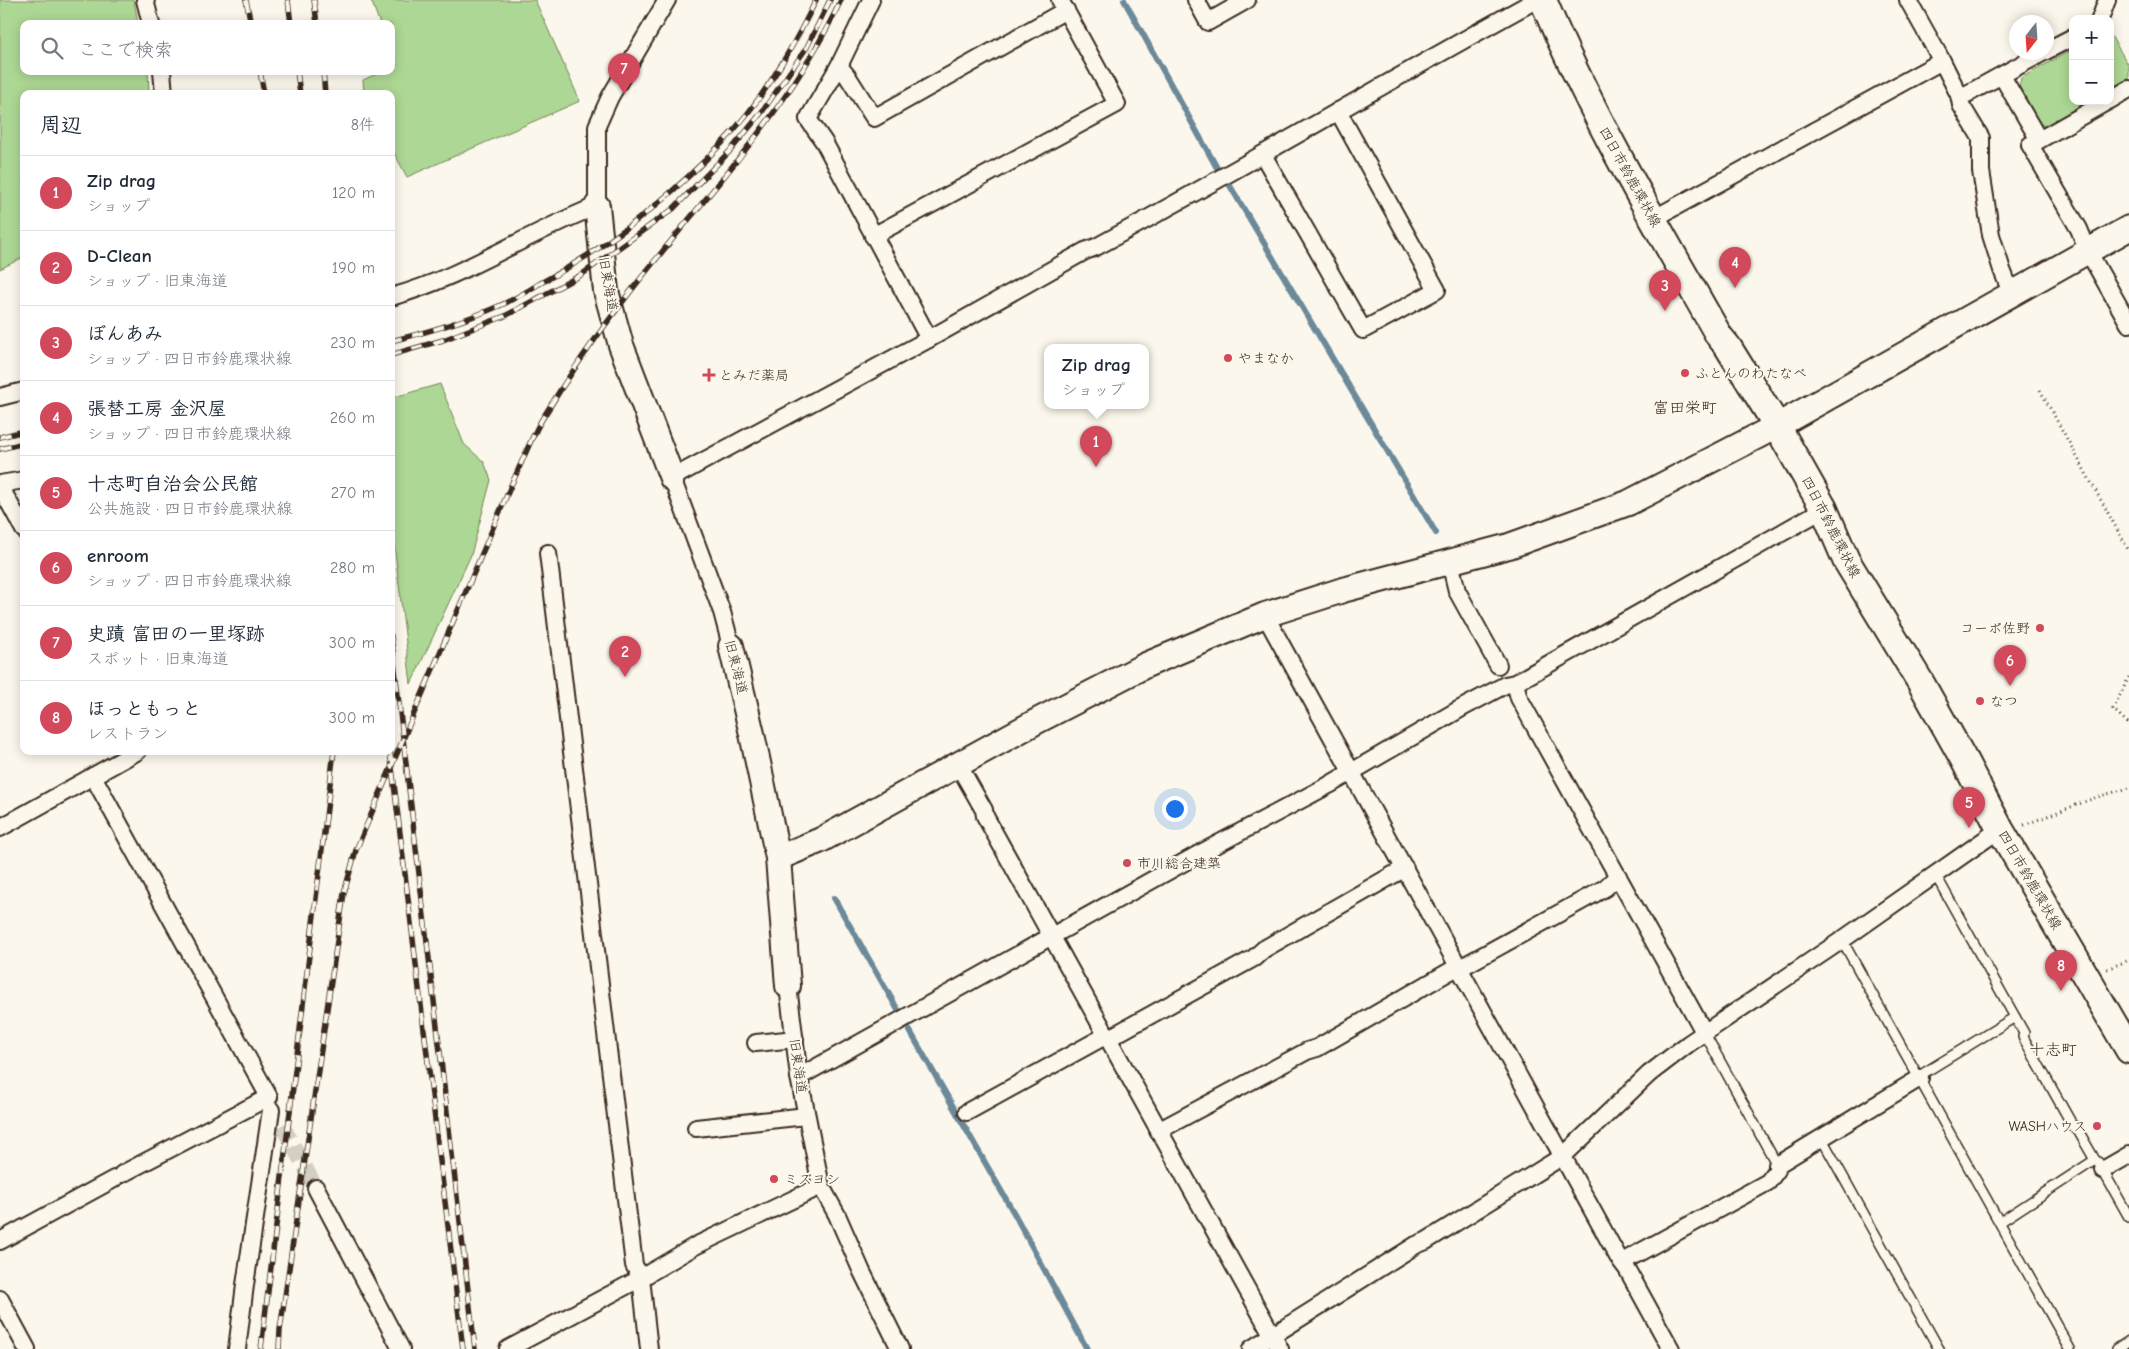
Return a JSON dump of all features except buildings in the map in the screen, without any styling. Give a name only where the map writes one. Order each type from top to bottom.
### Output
[{"type":"main road","name":"四日市鈴鹿環状線","points":[[1543,0],[1568,60],[1653,220],[1719,336],[1728,347],[1777,426],[1824,509],[1846,560],[1921,683],[2002,831],[2129,1050]]},
{"type":"street","points":[[145,0],[151,20]]},
{"type":"street","name":"旧東海道","points":[[667,0],[610,97],[597,126],[597,206],[606,291],[622,345],[722,612],[731,646],[778,858],[794,1039],[806,1116],[821,1186],[838,1215],[862,1272],[900,1349]]},
{"type":"street","points":[[871,0],[839,66],[808,118],[824,142],[929,339]]},
{"type":"street","points":[[1196,0],[1208,22],[1247,0]]},
{"type":"street","points":[[672,478],[929,339],[1085,251],[1096,247],[1217,181],[1402,73],[1536,0]]},
{"type":"street","points":[[1908,0],[1942,61],[1959,95],[1961,105],[1981,138],[1981,170],[1992,235],[2002,270],[2012,295]]},
{"type":"street","points":[[2101,15],[2106,0]]},
{"type":"street","points":[[839,66],[874,118],[1063,5],[1117,104],[873,236]]},
{"type":"street","points":[[2054,47],[2069,39]]},
{"type":"street","points":[[1959,95],[1967,94],[2031,60]]},
{"type":"street","points":[[1653,220],[1942,61]]},
{"type":"street","points":[[162,75],[164,90]]},
{"type":"street","points":[[2002,76],[2039,140]]},
{"type":"street","points":[[2114,98],[2129,89]]},
{"type":"street","points":[[2102,105],[2030,145],[2079,229],[2088,251],[2129,324]]},
{"type":"street","points":[[1263,155],[1362,330],[1437,290],[1338,111]]},
{"type":"street","points":[[395,295],[471,267],[567,218],[597,206]]},
{"type":"street","points":[[778,858],[821,840],[959,766],[1039,720],[1146,665],[1265,615],[1344,590],[1509,546],[1628,503],[1777,426],[2129,228]]},
{"type":"street","points":[[0,397],[20,392]]},
{"type":"street","points":[[20,481],[0,485],[20,522]]},
{"type":"street","points":[[799,1077],[1045,941],[1052,935],[1352,772],[1460,709],[1505,685],[1515,683],[1824,509]]},
{"type":"street","points":[[548,553],[634,1265],[641,1278],[649,1349]]},
{"type":"street","points":[[1450,562],[1456,591],[1498,665]]},
{"type":"street","points":[[1265,615],[1671,1349]]},
{"type":"street","points":[[1515,683],[1519,698],[1704,1032]]},
{"type":"street","points":[[0,828],[131,755]]},
{"type":"street","points":[[959,766],[1158,1131],[1277,1342]]},
{"type":"street","points":[[93,776],[282,1124]]},
{"type":"street","points":[[1251,1349],[1277,1342],[1416,1245],[1426,1241],[1563,1156],[1648,1074],[1704,1032],[1712,1029],[1935,874],[2002,831]]},
{"type":"street","points":[[967,1112],[1254,958],[1264,949],[1405,868]]},
{"type":"street","points":[[1158,1131],[1307,1051],[1317,1048],[1605,888],[1618,876]]},
{"type":"street","points":[[756,1043],[794,1039]]},
{"type":"street","points":[[1622,1262],[1768,1182],[1777,1165],[1822,1139],[1919,1077]]},
{"type":"street","points":[[0,1241],[118,1176],[270,1104]]},
{"type":"street","points":[[237,1349],[270,1104]]},
{"type":"street","points":[[696,1128],[806,1116]]},
{"type":"street","points":[[2099,1165],[2129,1155]]},
{"type":"street","points":[[508,1349],[641,1278],[695,1246],[821,1186]]},
{"type":"street","points":[[316,1188],[401,1349]]},
{"type":"street","points":[[0,1299],[27,1349]]},
{"type":"lane","points":[[1935,874],[2016,1017],[2033,1054],[2074,1128],[2076,1127],[2129,1217]]},
{"type":"lane","points":[[1842,940],[2070,1349]]},
{"type":"lane","points":[[1919,1077],[2016,1017]]},
{"type":"lane","points":[[1704,1032],[1777,1165]]},
{"type":"lane","points":[[1822,1139],[1939,1349]]},
{"type":"lane","points":[[2000,1222],[2099,1165]]},
{"type":"lane","points":[[2117,1349],[2129,1341]]},
{"type":"path","points":[[2040,390],[2129,551]]},
{"type":"path","points":[[2129,677],[2113,709],[2129,724]]},
{"type":"path","points":[[2002,831],[2097,797],[2129,788]]},
{"type":"green space","points":[[0,0],[134,0],[137,20],[20,20],[20,75],[148,75],[149,90],[20,90],[20,259],[0,269]]},
{"type":"green space","points":[[371,0],[535,0],[580,101],[407,177],[395,154],[395,90],[364,90],[363,80],[374,75],[395,75],[395,66],[397,65],[395,60],[395,20],[378,20]]},
{"type":"green space","points":[[2114,41],[2129,66],[2129,79],[2114,87]]},
{"type":"green space","points":[[2069,51],[2069,105],[2082,105],[2045,126],[2039,123],[2019,86],[2021,78]]},
{"type":"green space","points":[[440,384],[464,444],[484,462],[491,480],[471,555],[411,684],[395,552],[395,397]]},
{"type":"waterway","points":[[1124,0],[1217,168],[1229,184],[1436,533]]},
{"type":"waterway","points":[[834,898],[1015,1215],[1087,1349]]},
{"type":"tunnel","points":[[282,1125],[316,1188]]},
{"type":"railway","points":[[246,0],[250,20]]},
{"type":"railway","points":[[288,0],[290,20]]},
{"type":"railway","points":[[314,0],[316,20]]},
{"type":"railway","points":[[395,340],[460,321],[509,301],[565,270],[637,220],[702,163],[751,110],[797,38],[816,0]]},
{"type":"railway","points":[[395,354],[443,340],[505,316],[581,275],[673,209],[730,151],[762,112],[807,47],[830,0]]},
{"type":"railway","points":[[279,1349],[280,1330],[344,893],[356,850],[512,483],[541,421],[571,373],[615,311],[770,118],[796,81],[820,41],[841,0]]},
{"type":"railway","points":[[261,75],[263,90]]},
{"type":"railway","points":[[298,75],[299,90]]},
{"type":"railway","points":[[323,75],[325,90]]},
{"type":"railway","points":[[0,437],[20,432]]},
{"type":"railway","points":[[0,449],[20,444]]},
{"type":"railway","points":[[395,670],[475,1349]]},
{"type":"railway","points":[[261,1349],[334,755]]},
{"type":"railway","points":[[390,755],[463,1349]]},
{"type":"place","name":"史蹟 富田の一里塚跡","points":[[624,94]]},
{"type":"place","name":"張替工房 金沢屋","points":[[1735,288]]},
{"type":"place","name":"ぼんあみ","points":[[1665,311]]},
{"type":"place","name":"やまなか","points":[[1228,358]]},
{"type":"place","name":"ふとんのわたなべ","points":[[1685,373]]},
{"type":"place","name":"とみだ薬局","points":[[709,375]]},
{"type":"place","name":"Zip drag","points":[[1096,467]]},
{"type":"place","name":"コーポ佐野","points":[[2040,628]]},
{"type":"place","name":"D-Clean","points":[[625,677]]},
{"type":"place","name":"enroom","points":[[2010,686]]},
{"type":"place","name":"なつ","points":[[1980,701]]},
{"type":"place","name":"十志町自治会公民館","points":[[1969,828]]},
{"type":"place","name":"市川総合建築","points":[[1127,863]]},
{"type":"place","name":"ほっともっと","points":[[2061,991]]},
{"type":"place","name":"WASHハウス","points":[[2097,1126]]},
{"type":"place","name":"ミズヨシ","points":[[774,1179]]},
{"type":"district","name":"富田栄町","points":[[1685,408]]},
{"type":"district","name":"十志町","points":[[2053,1050]]}]
